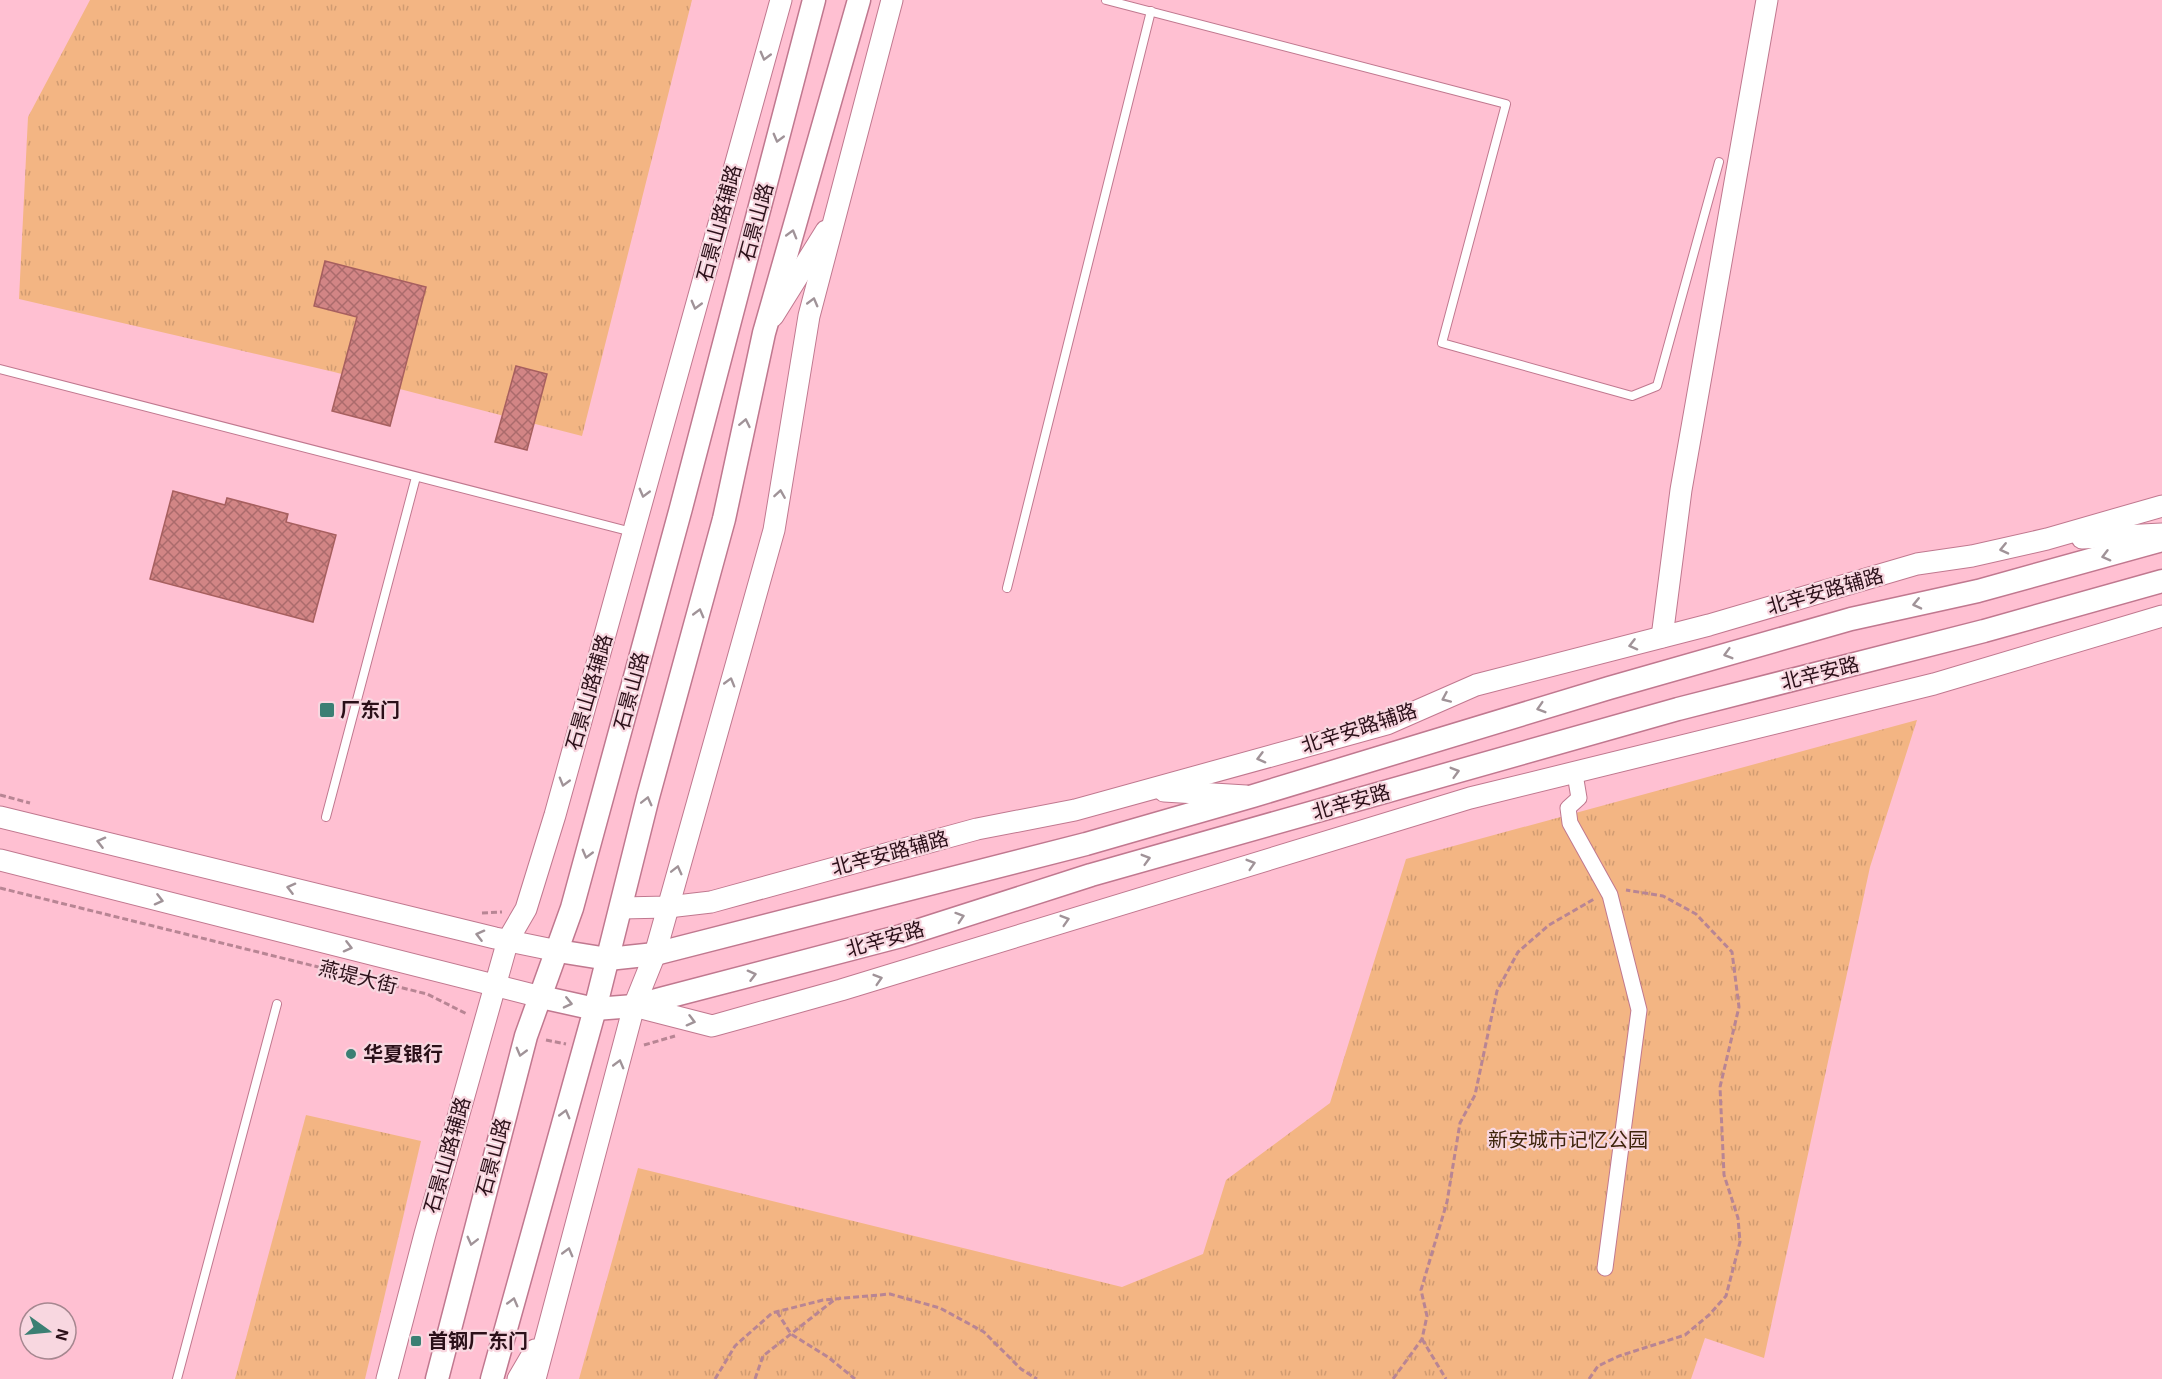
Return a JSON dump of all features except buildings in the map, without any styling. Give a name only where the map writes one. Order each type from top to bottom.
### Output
[{"type":"main road","name":"石景山路","points":[[437,1379],[525,1036],[572,908],[675,530],[814,0]]},
{"type":"main road","name":"石景山路","points":[[492,1379],[595,1009],[724,519],[764,333],[859,0]]},
{"type":"main road","name":"北辛安路","points":[[558,951],[608,959],[655,954],[1086,844],[1253,796],[1620,684],[1851,619],[1978,591],[2162,540]]},
{"type":"main road","name":"北辛安路","points":[[541,997],[595,1009],[634,1006],[902,936],[1091,875],[1678,709],[1973,633],[2162,581]]},
{"type":"street","name":"石景山路辅路","points":[[387,1379],[508,940],[526,909],[555,815],[781,0]]},
{"type":"street","points":[[535,1379],[634,1006],[655,954],[774,530],[809,316],[892,0]]},
{"type":"street","points":[[1662,637],[1681,490],[1767,0]]},
{"type":"street","points":[[764,333],[807,258],[835,219]]},
{"type":"street","name":"北辛安路辅路","points":[[621,908],[668,907],[711,902],[977,829],[1075,810],[1387,724],[1476,685],[1662,637],[1917,564],[1972,556],[2047,539],[2162,506]]},
{"type":"street","points":[[2047,539],[2162,534]]},
{"type":"street","points":[[634,1006],[712,1026],[841,990],[1470,798],[1934,684],[2162,616]]},
{"type":"street","points":[[1575,774],[1579,798],[1568,808],[1570,823],[1610,895],[1639,1010],[1605,1268]]},
{"type":"street","points":[[1405,786],[1470,798]]},
{"type":"street","points":[[1144,790],[1253,796]]},
{"type":"street","points":[[0,817],[558,951]]},
{"type":"street","name":"燕堤大街","points":[[0,860],[541,997]]},
{"type":"street","points":[[518,1379],[548,1329]]},
{"type":"lane","points":[[1106,0],[1506,104],[1442,343],[1632,396],[1657,386],[1719,162]]},
{"type":"lane","points":[[1007,588],[1151,11]]},
{"type":"lane","points":[[0,369],[633,532]]},
{"type":"lane","points":[[326,817],[416,477]]},
{"type":"lane","points":[[177,1379],[277,1004]]},
{"type":"path","points":[[0,795],[33,803]]},
{"type":"path","name":"燕堤大街","points":[[0,888],[427,994],[484,1024]]},
{"type":"path","points":[[1393,1379],[1422,1339],[1427,1316],[1421,1290],[1447,1202],[1460,1123],[1475,1095],[1497,991],[1518,952],[1549,925],[1589,900],[1629,890],[1663,896],[1696,914],[1732,952],[1739,1007],[1720,1087],[1724,1175],[1738,1218],[1740,1242],[1726,1296],[1708,1315],[1685,1335],[1619,1356],[1598,1366],[1588,1379]]},
{"type":"path","points":[[478,914],[526,909]]},
{"type":"path","points":[[622,1051],[678,1035]]},
{"type":"path","points":[[525,1036],[584,1047]]},
{"type":"path","points":[[715,1379],[735,1346],[777,1312],[836,1299],[890,1294],[940,1308],[984,1332],[1021,1368],[1037,1379]]},
{"type":"path","points":[[755,1379],[763,1356],[836,1299]]},
{"type":"path","points":[[777,1312],[791,1334],[828,1357],[855,1379]]},
{"type":"path","points":[[1422,1339],[1446,1379]]},
{"type":"green space","points":[[90,0],[692,0],[582,436],[334,372],[19,299],[28,117]]},
{"type":"green space","name":"新安城市记忆公园","points":[[1917,720],[1870,867],[1764,1358],[1705,1338],[1691,1379],[579,1379],[638,1168],[1122,1287],[1203,1254],[1226,1180],[1330,1103],[1406,859]]},
{"type":"green space","points":[[306,1115],[421,1141],[365,1379],[235,1379]]},
{"type":"place","name":"厂东门","points":[[327,710]]},
{"type":"place","name":"华夏银行","points":[[351,1054]]},
{"type":"place","name":"首钢厂东门","points":[[416,1341]]}]
